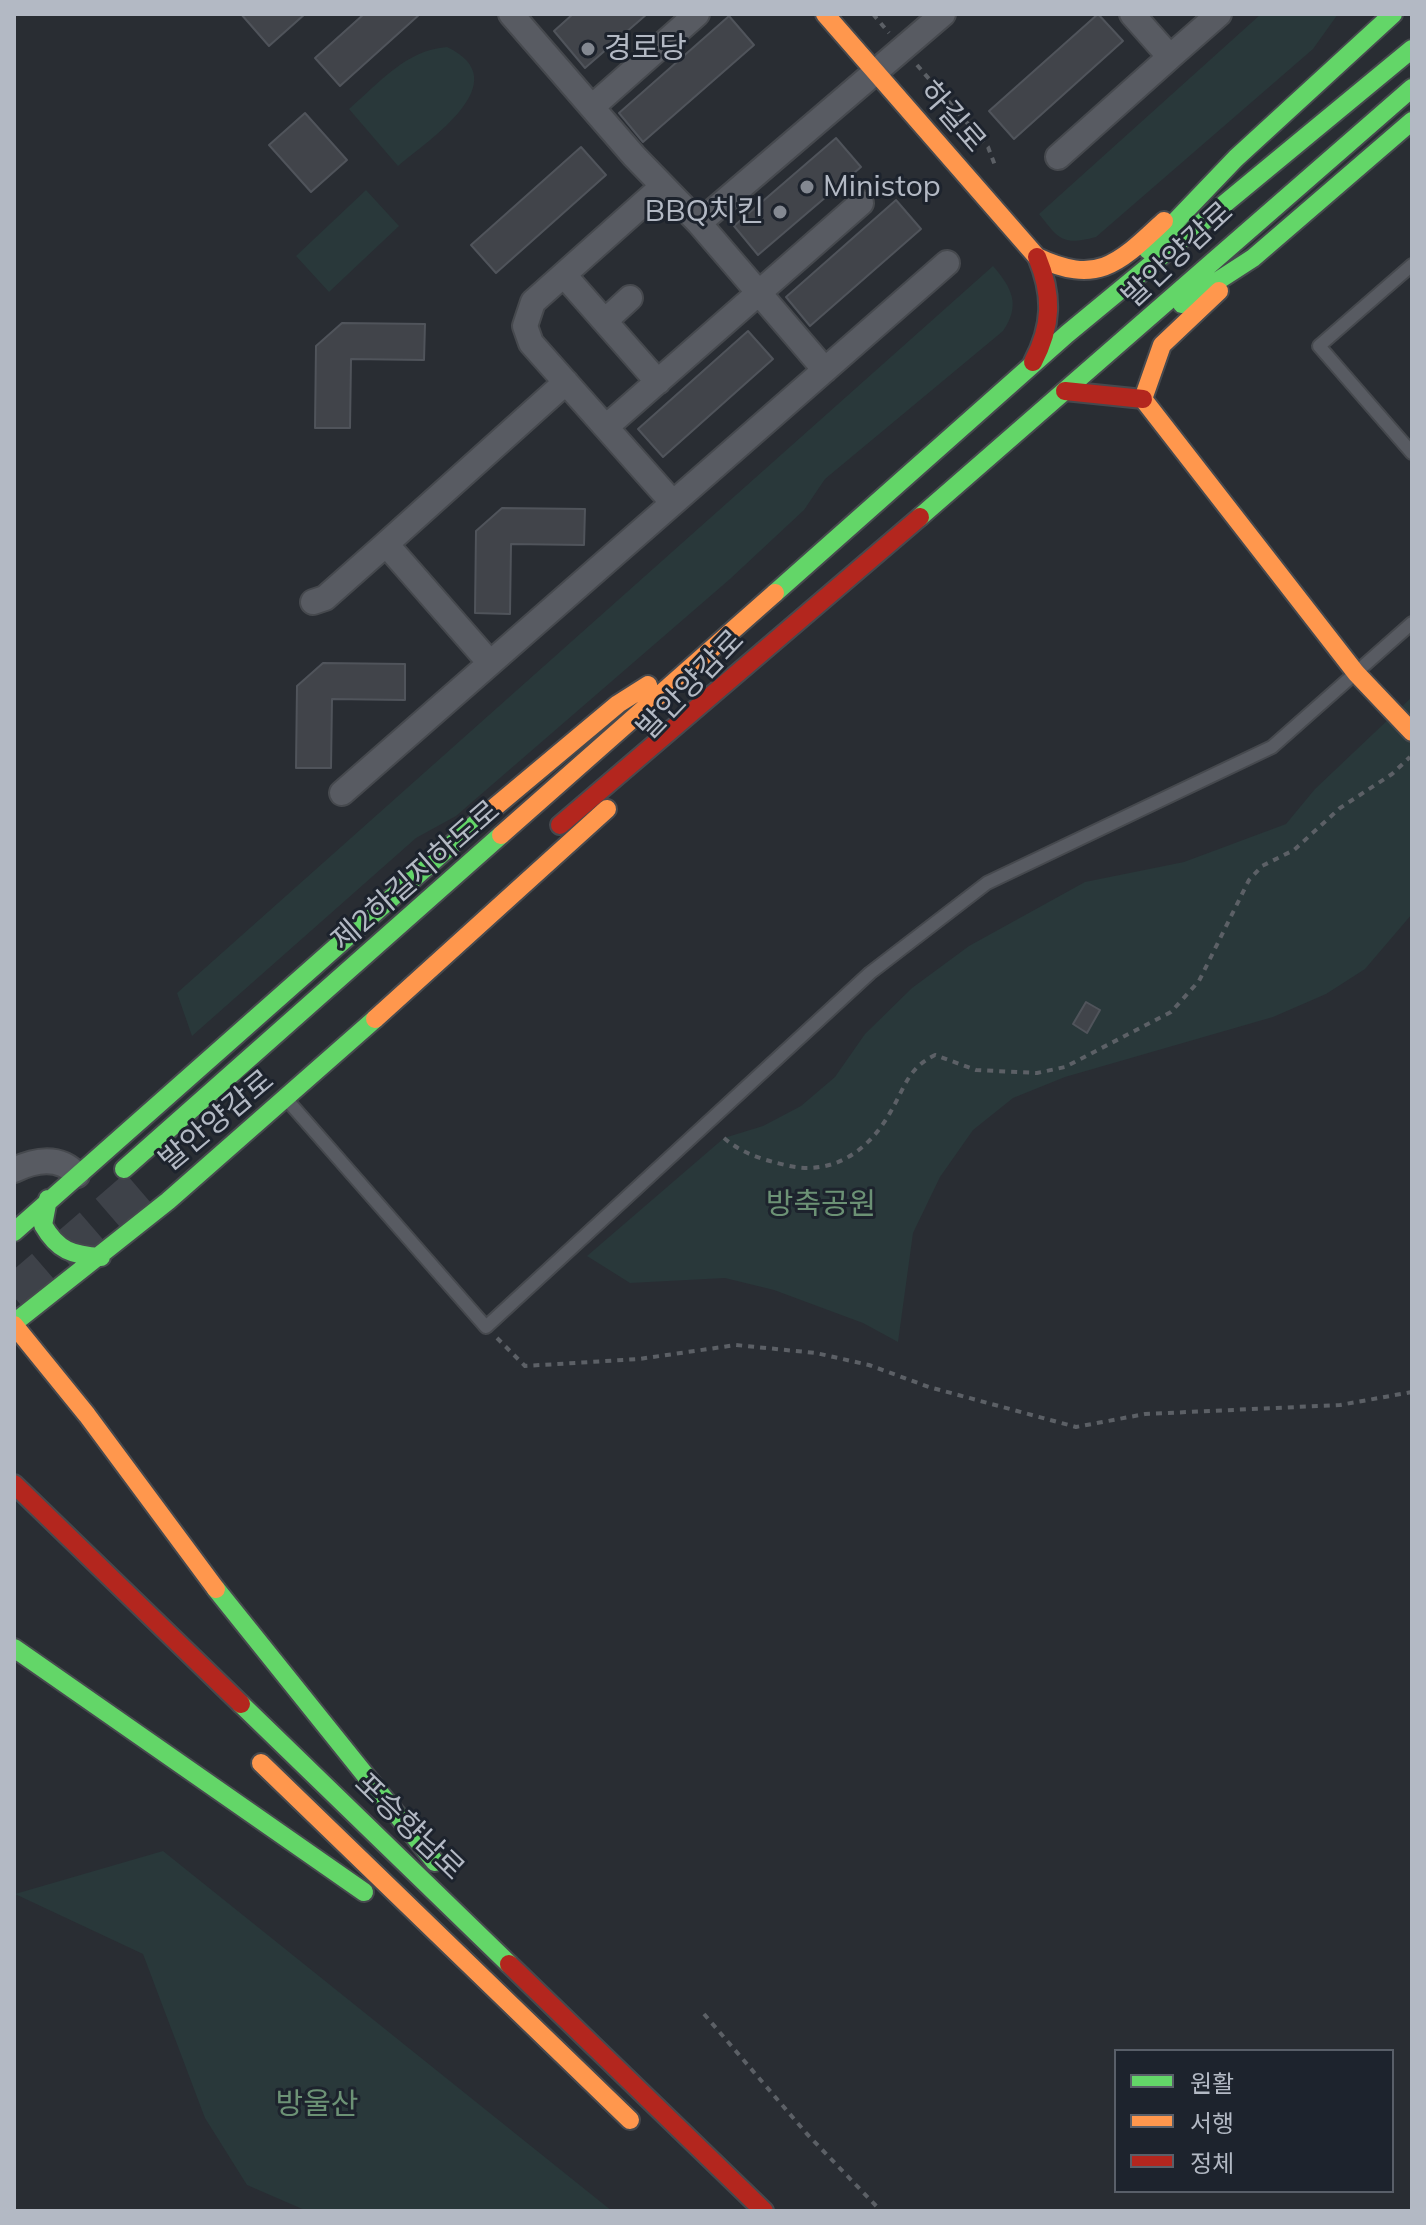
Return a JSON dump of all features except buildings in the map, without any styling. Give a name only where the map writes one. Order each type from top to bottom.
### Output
[{"type":"main road","name":"하길로","points":[[825,14],[1037,257]]},
{"type":"main road","points":[[1037,257],[1075,275],[1115,262],[1393,14]]},
{"type":"main road","name":"발안양감로","points":[[14,1232],[515,789],[618,704],[744,623],[1091,313],[1412,49]]},
{"type":"main road","name":"발안양감로","points":[[14,1324],[101,1257],[286,1099],[649,770],[722,684],[1133,335],[1195,274],[1412,88]]},
{"type":"main road","points":[[1091,313],[1184,210],[1294,103]]},
{"type":"main road","points":[[1143,399],[1162,345],[1253,258],[1412,121]]},
{"type":"main road","points":[[1030,367],[1043,345],[1052,301],[1037,257]]},
{"type":"main road","points":[[1133,335],[1253,258]]},
{"type":"main road","points":[[1065,391],[1143,399],[1356,673],[1412,732]]},
{"type":"main road","name":"제2하길지하도로","points":[[124,1169],[744,623]]},
{"type":"main road","name":"제2하길지하도로","points":[[544,839],[722,684]]},
{"type":"main road","points":[[48,1199],[43,1225],[55,1247],[70,1256],[101,1257]]},
{"type":"main road","points":[[14,1324],[87,1415],[177,1540],[385,1796],[516,1968]]},
{"type":"main road","name":"포승향남로","points":[[14,1484],[764,2211]]},
{"type":"main road","points":[[14,1648],[463,1961]]},
{"type":"main road","name":"포승향남로","points":[[250,1752],[645,2135]]},
{"type":"street","points":[[511,14],[699,223],[825,370]]},
{"type":"street","points":[[592,107],[697,14]]},
{"type":"street","points":[[699,223],[943,14]]},
{"type":"street","points":[[1132,14],[1170,57]]},
{"type":"street","points":[[1058,157],[1219,14]]},
{"type":"street","points":[[663,186],[533,302],[525,326],[531,343],[673,503]]},
{"type":"street","points":[[606,427],[861,203]]},
{"type":"street","points":[[342,793],[947,263]]},
{"type":"street","points":[[564,275],[658,382]]},
{"type":"street","points":[[605,321],[630,298]]},
{"type":"street","points":[[313,602],[325,598],[566,382]]},
{"type":"street","points":[[386,544],[490,663]]},
{"type":"street","points":[[14,1170],[32,1161],[51,1161],[71,1168],[77,1175]]},
{"type":"lane","points":[[1412,265],[1319,346],[1412,453]]},
{"type":"lane","points":[[286,1099],[486,1327],[870,973],[987,883],[1272,747],[1412,623]]},
{"type":"path","points":[[873,14],[889,33]]},
{"type":"path","points":[[916,64],[988,147],[999,176]]},
{"type":"path","points":[[724,1138],[739,1151],[795,1168],[837,1165],[877,1135],[893,1108],[902,1084],[919,1063],[935,1055],[976,1070],[1037,1073],[1065,1067],[1116,1042],[1186,1000],[1211,960],[1249,880],[1262,866],[1294,850],[1340,808],[1392,774],[1412,755]]},
{"type":"path","points":[[486,1327],[525,1366],[639,1359],[736,1345],[816,1353],[869,1365],[929,1387],[1076,1427],[1145,1414],[1340,1405],[1412,1392]]},
{"type":"path","points":[[704,2014],[807,2134],[881,2211]]},
{"type":"green space","points":[[1261,14],[1338,14],[1313,49],[1096,237],[1076,241],[1057,235],[1039,214]]},
{"type":"green space","points":[[447,47],[467,61],[474,76],[471,93],[446,126],[398,166],[349,109],[406,61],[432,49]]},
{"type":"green space","points":[[366,190],[399,226],[329,292],[296,256]]},
{"type":"green space","points":[[993,266],[1012,297],[1012,313],[1003,331],[825,479],[804,510],[730,579],[456,816],[416,838],[192,1036],[177,993]]},
{"type":"green space","name":"방축공원","points":[[1412,697],[1412,914],[1365,969],[1326,994],[1273,1017],[1065,1077],[1013,1098],[973,1130],[940,1177],[913,1233],[898,1342],[863,1323],[774,1290],[725,1278],[630,1283],[587,1256],[724,1138],[763,1126],[801,1106],[835,1077],[865,1034],[912,988],[969,946],[1085,882],[1184,862],[1286,824],[1315,789]]},
{"type":"green space","name":"방울산","points":[[163,1851],[612,2211],[307,2211],[247,2185],[205,2118],[143,1954],[15,1894]]},
{"type":"tunnel","points":[[14,1297],[139,1189]]},
{"type":"traffic: fast","points":[[1148,250],[1236,158],[1393,14]]},
{"type":"traffic: fast","points":[[775,593],[1067,334],[1412,49]]},
{"type":"traffic: fast","points":[[920,517],[1412,88]]},
{"type":"traffic: fast","points":[[1182,304],[1253,258],[1412,121]]},
{"type":"traffic: fast","points":[[14,1232],[483,817]]},
{"type":"traffic: fast","points":[[124,1169],[501,835]]},
{"type":"traffic: fast","points":[[14,1323],[168,1201],[375,1019]]},
{"type":"traffic: fast","points":[[48,1199],[43,1225],[54,1241],[74,1253],[101,1257]]},
{"type":"traffic: fast","points":[[216,1589],[435,1862]]},
{"type":"traffic: fast","points":[[14,1648],[364,1892]]},
{"type":"traffic: fast","points":[[241,1704],[509,1964]]},
{"type":"traffic: slow","points":[[825,14],[1037,257],[1076,270],[1106,266],[1134,248],[1164,221]]},
{"type":"traffic: slow","points":[[1219,291],[1162,345],[1143,399],[1356,673],[1412,732]]},
{"type":"traffic: slow","points":[[501,835],[775,593]]},
{"type":"traffic: slow","points":[[483,817],[618,704],[648,685]]},
{"type":"traffic: slow","points":[[375,1019],[607,809]]},
{"type":"traffic: slow","points":[[14,1325],[87,1415],[216,1589]]},
{"type":"traffic: slow","points":[[261,1763],[630,2120]]},
{"type":"traffic: jam","points":[[1033,362],[1044,336],[1048,310],[1046,284],[1037,257]]},
{"type":"traffic: jam","points":[[1065,391],[1143,399]]},
{"type":"traffic: jam","points":[[560,825],[920,517]]},
{"type":"traffic: jam","points":[[14,1484],[241,1704]]},
{"type":"traffic: jam","points":[[509,1964],[764,2211]]},
{"type":"place","name":"경로당","points":[[588,49]]},
{"type":"place","name":"Ministop","points":[[807,187]]},
{"type":"place","name":"BBQ치킨","points":[[780,212]]}]
